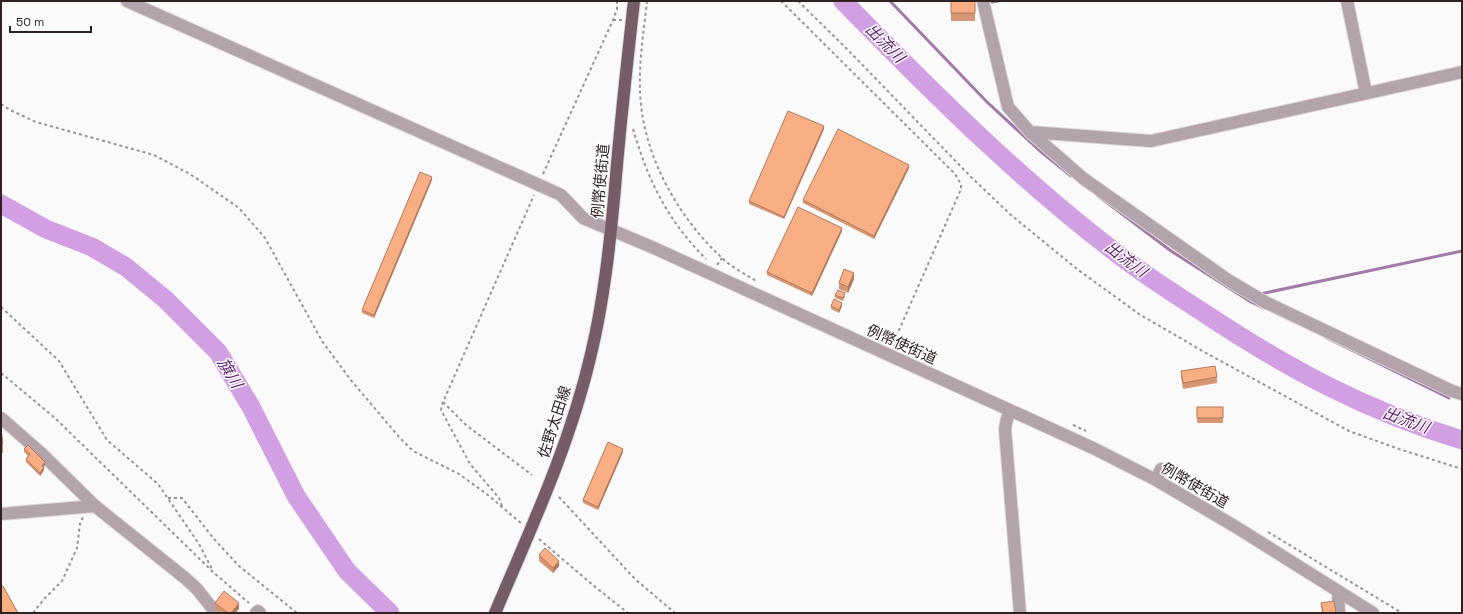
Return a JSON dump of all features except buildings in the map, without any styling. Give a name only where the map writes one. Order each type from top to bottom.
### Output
[{"type":"main road","name":"例幣使街道","points":[[611,231],[634,1]]},
{"type":"main road","name":"佐野太田線","points":[[494,613],[560,458],[583,385],[596,328],[611,231]]},
{"type":"street","points":[[127,1],[539,185],[560,196],[583,218],[611,231]]},
{"type":"street","points":[[983,1],[1008,107],[1030,132],[1084,179],[1228,280],[1265,302],[1452,391],[1462,394]]},
{"type":"street","points":[[1347,1],[1366,93]]},
{"type":"street","points":[[1030,132],[1151,141],[1462,72]]},
{"type":"street","name":"例幣使街道","points":[[611,231],[654,248],[1010,411],[1158,475],[1236,527],[1373,613]]},
{"type":"street","points":[[1010,411],[1005,429],[1020,613]]},
{"type":"street","points":[[1,418],[42,452],[91,506],[185,578],[197,589],[216,613]]},
{"type":"street","points":[[1,514],[91,506]]},
{"type":"street","points":[[1338,591],[1339,613]]},
{"type":"path","points":[[502,507],[499,498],[470,464],[440,410],[613,20],[617,9],[617,1]]},
{"type":"path","points":[[647,1],[640,65],[640,90],[645,127],[653,154],[668,188],[678,206],[694,228],[722,258],[757,282]]},
{"type":"path","points":[[781,1],[954,174],[961,184],[961,189],[893,344]]},
{"type":"path","points":[[798,1],[848,50],[971,177],[1011,214],[1077,269],[1139,314],[1206,353],[1349,431],[1462,469]]},
{"type":"path","points":[[1,104],[10,110],[36,122],[154,155],[190,174],[239,208],[265,238],[322,341],[350,379],[399,438],[413,452],[459,474],[502,507],[528,536],[628,613]]},
{"type":"path","points":[[633,128],[641,155],[664,207],[694,247],[710,263]]},
{"type":"path","points":[[1,307],[59,361],[107,440],[158,484],[199,544],[213,572]]},
{"type":"path","points":[[1,373],[55,418],[213,572],[258,612]]},
{"type":"path","points":[[443,402],[466,425],[532,475]]},
{"type":"path","points":[[558,497],[636,579],[675,613]]},
{"type":"path","points":[[168,498],[182,498],[214,539],[239,566],[297,613]]},
{"type":"path","points":[[33,613],[62,581],[77,548],[80,524],[91,506]]},
{"type":"waterway","name":"出流川","points":[[843,1],[980,137],[1052,201],[1146,275],[1235,333],[1297,370],[1360,402],[1393,416],[1462,440]]},
{"type":"waterway","points":[[890,1],[987,102],[1040,151],[1071,176]]},
{"type":"waterway","points":[[992,2],[998,1]]},
{"type":"waterway","points":[[1097,195],[1171,251],[1251,302],[1264,308]]},
{"type":"waterway","name":"旗川","points":[[1,204],[46,229],[92,247],[126,267],[165,299],[218,352],[251,407],[296,496],[347,571],[390,613]]},
{"type":"waterway","points":[[1260,294],[1462,251]]},
{"type":"waterway","points":[[1325,337],[1449,398]]}]
